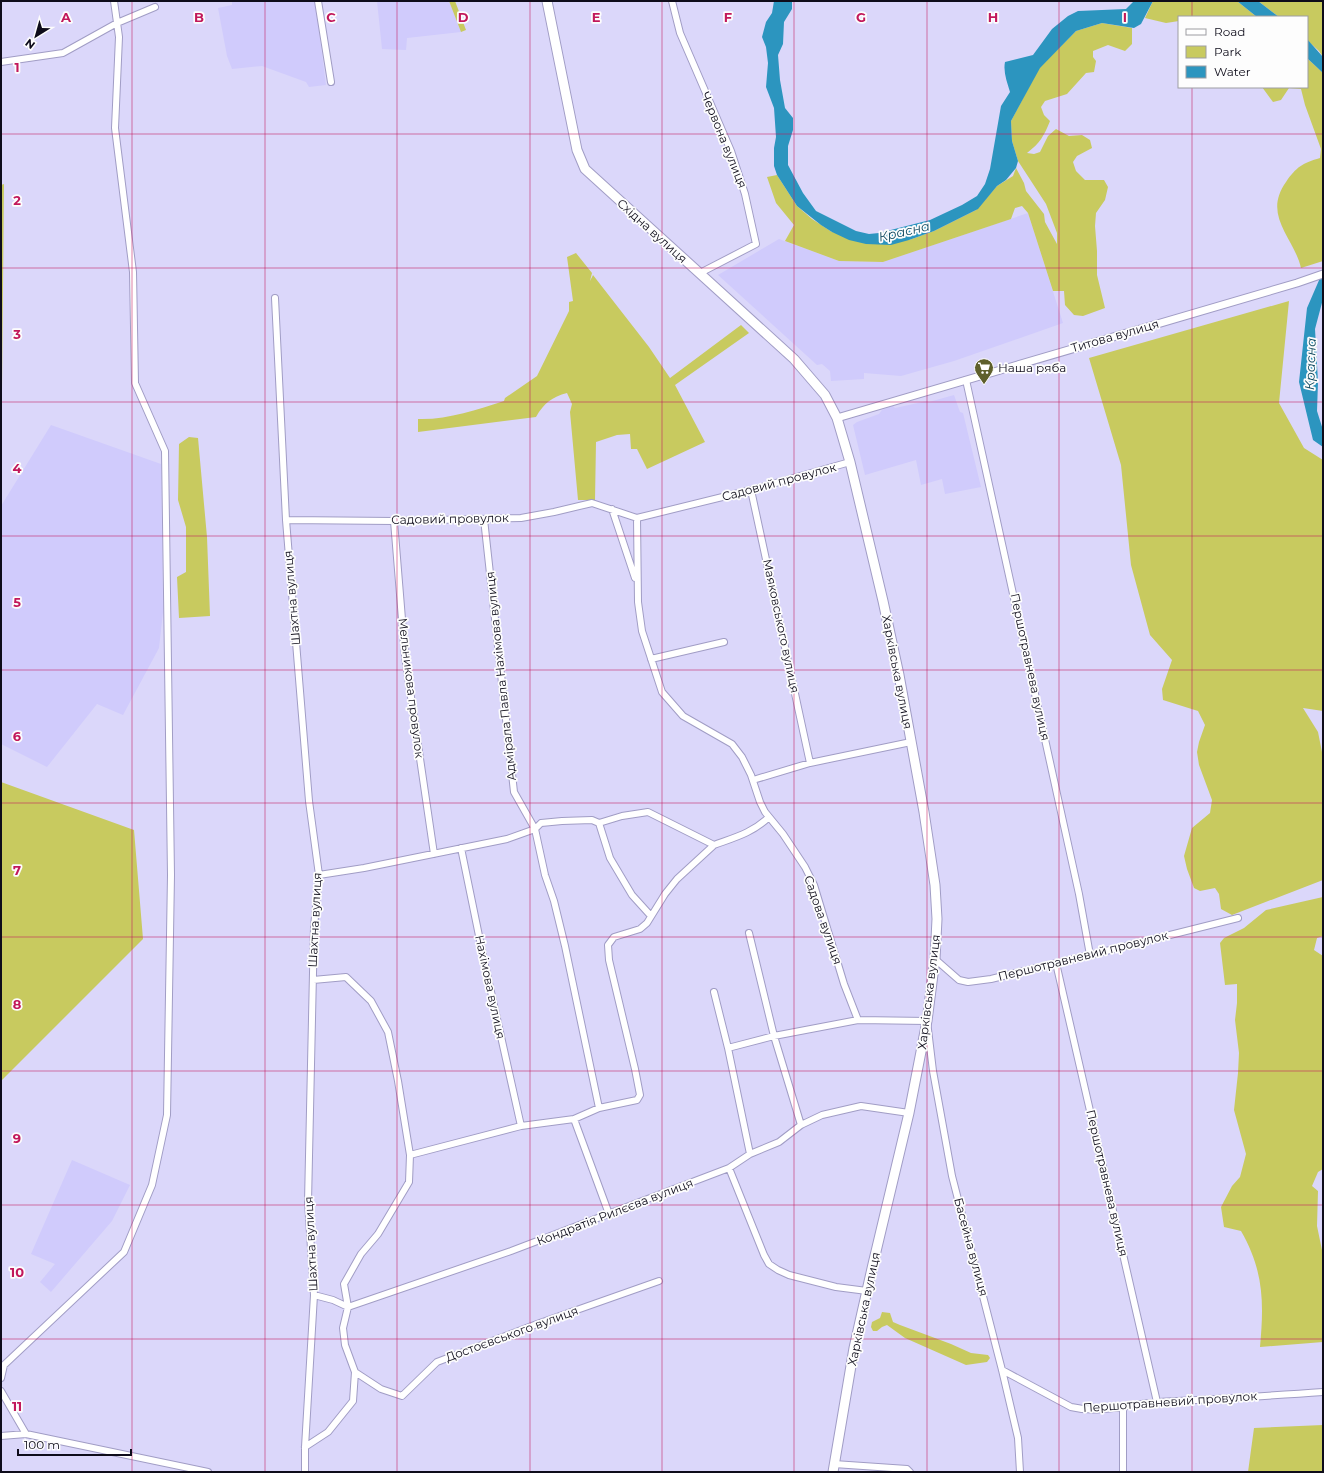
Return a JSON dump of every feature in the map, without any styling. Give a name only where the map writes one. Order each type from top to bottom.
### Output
[{"type":"main road","name":"Східна вулиця","points":[[547,1],[577,150],[582,163],[590,174],[794,359],[826,395],[837,418]]},
{"type":"main road","name":"Харківська вулиця","points":[[833,1468],[854,1348],[909,1113],[927,1021],[935,959],[937,919],[935,885],[924,812],[883,601],[850,462],[837,418]]},
{"type":"street","points":[[1,1378],[4,1365],[124,1252],[152,1185],[167,1115],[171,875],[165,451],[135,383],[133,272],[115,128],[119,37],[114,1]]},
{"type":"street","points":[[318,1],[331,82]]},
{"type":"street","name":"Червона вулиця","points":[[672,1],[680,33],[731,151],[745,194],[756,244],[700,273]]},
{"type":"street","points":[[1,62],[63,53],[117,23],[155,7]]},
{"type":"street","name":"Титова вулиця","points":[[837,418],[1297,283],[1323,274]]},
{"type":"street","name":"Шахтна вулиця","points":[[275,298],[286,520],[309,801],[319,874],[314,927],[308,1202],[314,1295],[304,1472]]},
{"type":"street","name":"Першотравнева вулиця","points":[[966,380],[1079,894],[1090,956]]},
{"type":"street","name":"Садовий провулок","points":[[286,520],[394,521],[521,518],[592,503],[637,518],[752,490],[850,462]]},
{"type":"street","name":"Маяковського вулиця","points":[[752,490],[810,763]]},
{"type":"street","points":[[612,509],[637,583]]},
{"type":"street","name":"Садова вулиця","points":[[637,518],[637,583],[642,631],[662,692],[684,716],[732,744],[742,757],[753,780],[760,802],[805,867],[814,885],[844,984],[858,1020]]},
{"type":"street","name":"Адмірала Павла Нахімова вулиця","points":[[484,519],[514,792],[535,829],[545,875],[554,901],[565,946],[599,1108]]},
{"type":"street","name":"Мельникова провулок","points":[[394,521],[405,656],[434,854]]},
{"type":"street","points":[[651,659],[724,642]]},
{"type":"street","points":[[753,780],[810,763],[911,742]]},
{"type":"street","points":[[599,824],[622,816],[648,812],[714,845]]},
{"type":"street","points":[[410,1155],[521,1126],[574,1118],[599,1108],[637,1100],[640,1095],[609,960],[608,945],[614,937],[640,929],[647,923],[665,894],[678,879],[714,845],[749,832],[769,817]]},
{"type":"street","points":[[319,874],[364,868],[507,839],[535,829],[541,823],[592,820],[599,824],[610,858],[632,895],[651,916]]},
{"type":"street","name":"Нахімова вулиця","points":[[461,848],[485,965],[521,1126]]},
{"type":"street","name":"Першотравневий провулок","points":[[935,959],[959,980],[968,982],[991,979],[1090,956],[1238,918]]},
{"type":"street","points":[[749,932],[774,1036],[801,1124]]},
{"type":"street","name":"Першотравнева вулиця","points":[[1056,963],[1157,1402]]},
{"type":"street","points":[[305,1447],[328,1432],[353,1401],[355,1372],[345,1345],[343,1328],[348,1307],[344,1284],[362,1254],[378,1234],[409,1182],[410,1155],[398,1081],[388,1032],[372,1001],[346,977],[313,980]]},
{"type":"street","points":[[714,992],[728,1048],[750,1154]]},
{"type":"street","points":[[728,1048],[774,1036],[858,1020],[927,1021]]},
{"type":"street","name":"Басейна вулиця","points":[[927,1021],[933,1071],[952,1176],[1018,1438],[1020,1472]]},
{"type":"street","name":"Кондратія Рилєєва вулиця","points":[[348,1307],[503,1254],[729,1168],[750,1154],[779,1142],[801,1124],[822,1115],[861,1106],[909,1113]]},
{"type":"street","points":[[574,1118],[609,1214]]},
{"type":"street","points":[[729,1168],[769,1264],[789,1275],[836,1287],[867,1291]]},
{"type":"street","name":"Достоєвського вулиця","points":[[355,1372],[381,1389],[402,1396],[437,1362],[659,1280]]},
{"type":"street","points":[[314,1295],[333,1300],[348,1307]]},
{"type":"street","name":"Першотравневий провулок","points":[[1002,1370],[1071,1407],[1084,1410],[1123,1407],[1157,1402],[1323,1392]]},
{"type":"street","points":[[1,1391],[26,1434]]},
{"type":"street","points":[[1123,1407],[1123,1472]]},
{"type":"street","points":[[1,1436],[26,1434],[208,1472]]},
{"type":"street","points":[[833,1468],[907,1469],[910,1472]]},
{"type":"shaded area","points":[[232,1],[314,1],[326,85],[309,87],[306,82],[262,66],[232,69],[227,56],[218,8],[232,5]]},
{"type":"shaded area","points":[[377,1],[449,1],[461,32],[407,38],[406,50],[382,49]]},
{"type":"shaded area","points":[[1028,213],[1063,323],[954,361],[901,376],[864,373],[864,379],[831,381],[830,371],[822,364],[817,365],[718,275],[779,239],[839,261],[883,262]]},
{"type":"shaded area","points":[[954,395],[960,412],[963,413],[981,487],[945,494],[942,479],[921,485],[916,460],[865,475],[853,425],[857,422],[879,414],[882,410],[893,406],[895,408],[927,401],[929,402]]},
{"type":"shaded area","points":[[51,425],[161,464],[163,612],[159,648],[123,715],[97,704],[47,767],[1,744],[1,506]]},
{"type":"shaded area","points":[[72,1160],[130,1185],[112,1221],[51,1292],[40,1282],[55,1264],[31,1254]]},
{"type":"green space","points":[[449,1],[455,1],[466,30],[461,32]]},
{"type":"green space","points":[[1153,1],[1237,1],[1256,16],[1178,16],[1178,21],[1166,23],[1145,18]]},
{"type":"green space","points":[[1258,1],[1323,1],[1323,57],[1308,41],[1308,16],[1278,16]]},
{"type":"green space","points":[[1102,23],[1132,28],[1132,44],[1125,51],[1108,45],[1093,51],[1093,57],[1096,61],[1094,72],[1086,73],[1067,94],[1045,101],[1041,107],[1044,115],[1050,121],[1041,139],[1027,153],[1034,154],[1040,152],[1048,136],[1056,129],[1069,136],[1082,135],[1090,140],[1092,148],[1077,156],[1073,162],[1076,171],[1085,180],[1104,180],[1108,187],[1105,200],[1096,213],[1095,226],[1097,275],[1105,308],[1083,316],[1074,315],[1065,305],[1064,291],[1053,291],[1028,213],[1022,206],[1015,208],[1011,219],[883,262],[839,261],[785,241],[794,225],[776,203],[767,177],[777,175],[797,206],[812,219],[832,232],[909,240],[934,231],[976,210],[997,186],[1013,176],[1016,168],[1024,183],[1026,191],[1044,214],[1045,222],[1057,244],[1057,233],[1046,204],[1018,161],[1012,141],[1011,121],[1039,68],[1076,31]]},
{"type":"green space","points":[[1308,59],[1323,73],[1323,261],[1301,268],[1278,216],[1277,205],[1279,194],[1286,182],[1297,169],[1300,166],[1320,158],[1321,149],[1305,105],[1301,89],[1289,88],[1308,88]]},
{"type":"green space","points":[[1263,88],[1289,88],[1281,100],[1273,102]]},
{"type":"green space","points":[[4,184],[2,391],[1,393],[1,185]]},
{"type":"green space","points":[[576,253],[592,273],[590,281],[593,275],[649,347],[670,378],[741,325],[749,333],[675,385],[705,442],[647,469],[637,449],[631,449],[630,434],[617,435],[596,442],[595,500],[578,500],[570,412],[572,404],[567,393],[557,396],[549,401],[536,417],[418,432],[418,419],[451,416],[504,401],[505,398],[537,376],[569,311],[569,302],[573,301],[567,257]]},
{"type":"green space","points":[[1289,301],[1279,403],[1304,448],[1323,460],[1323,711],[1303,708],[1318,732],[1323,757],[1323,880],[1232,915],[1221,909],[1219,894],[1215,888],[1200,891],[1194,888],[1187,869],[1184,856],[1192,828],[1210,813],[1212,800],[1199,765],[1197,752],[1205,725],[1198,711],[1163,700],[1162,689],[1172,660],[1150,635],[1131,565],[1121,465],[1089,358]]},
{"type":"green space","points":[[189,437],[198,438],[207,537],[210,616],[179,618],[177,577],[186,572],[186,527],[178,500],[179,444]]},
{"type":"green space","points":[[1,782],[134,830],[143,939],[1,1081]]},
{"type":"green space","points":[[1323,897],[1323,936],[1317,938],[1314,950],[1323,956],[1323,1169],[1318,1172],[1312,1186],[1318,1191],[1317,1226],[1323,1255],[1323,1342],[1260,1347],[1262,1302],[1258,1274],[1249,1246],[1241,1231],[1224,1227],[1221,1207],[1232,1186],[1240,1177],[1246,1154],[1234,1110],[1239,1053],[1235,1020],[1237,984],[1225,985],[1220,943],[1224,938],[1244,928],[1266,910]]},
{"type":"green space","points":[[882,1312],[890,1313],[893,1322],[900,1325],[971,1353],[988,1355],[990,1358],[987,1362],[966,1365],[905,1338],[887,1325],[877,1331],[873,1331],[871,1327],[872,1322],[880,1318]]},
{"type":"green space","points":[[1323,1425],[1323,1472],[1248,1472],[1254,1428]]},
{"type":"water","name":"Красна","points":[[774,1],[792,1],[792,9],[784,22],[783,44],[778,55],[780,80],[785,108],[793,118],[793,130],[788,146],[788,165],[803,193],[816,211],[856,231],[869,234],[879,233],[930,220],[977,196],[985,184],[990,169],[1001,106],[1010,92],[1005,73],[1005,62],[1033,55],[1052,29],[1068,16],[1078,11],[1126,9],[1134,1],[1153,1],[1141,24],[1134,28],[1102,23],[1076,31],[1040,68],[1011,121],[1012,141],[1018,161],[1016,168],[1006,180],[997,186],[978,209],[934,231],[891,245],[866,244],[849,240],[832,232],[797,206],[777,175],[774,166],[774,148],[776,137],[774,108],[766,87],[768,63],[766,47],[762,37],[766,22],[772,13]]},
{"type":"water","points":[[1237,1],[1258,1],[1278,16],[1256,16]]},
{"type":"water","points":[[1308,40],[1323,57],[1323,73],[1308,59]]},
{"type":"water","name":"Красна","points":[[1323,271],[1323,299],[1315,329],[1318,382],[1317,411],[1323,430],[1323,447],[1313,440],[1299,382],[1307,308]]},
{"type":"place","name":"Наша ряба","points":[[984,385]]}]
